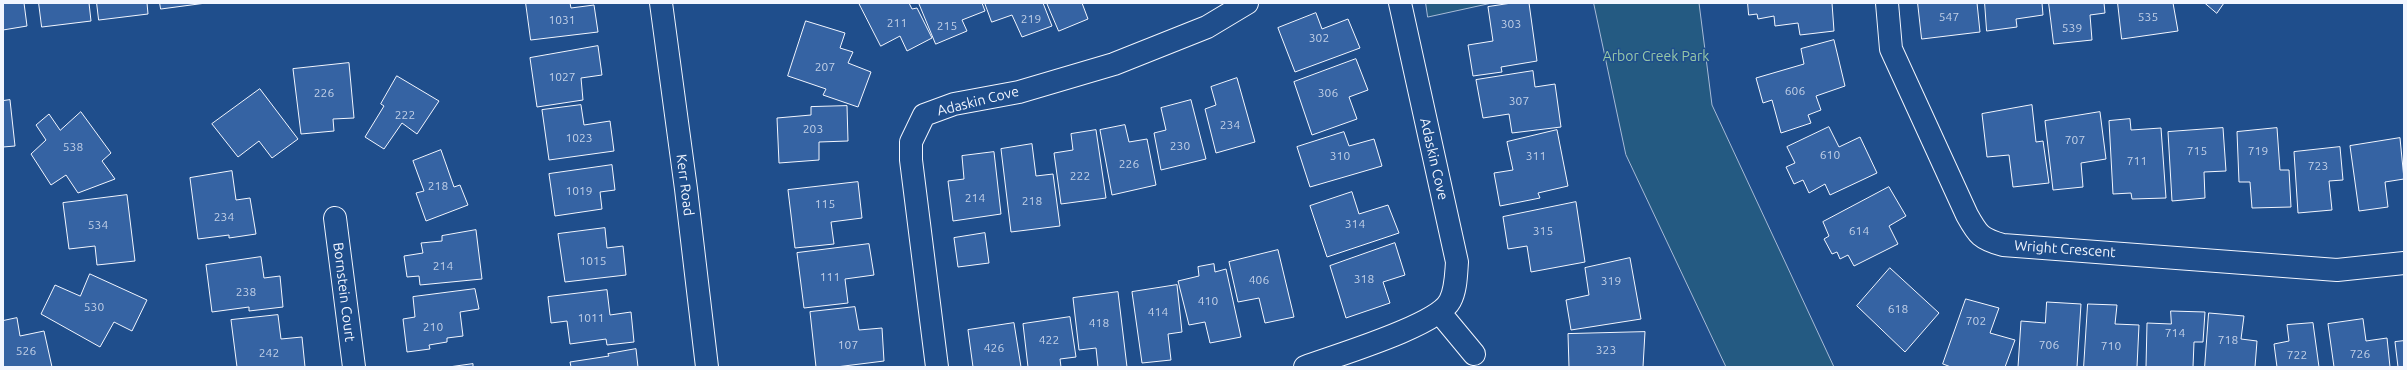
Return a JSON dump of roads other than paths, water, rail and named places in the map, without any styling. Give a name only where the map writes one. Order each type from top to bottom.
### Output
[{"type":"street","name":"Kerr Road","points":[[661,3],[686,189],[706,367]]},
{"type":"street","name":"Adaskin Cove","points":[[937,367],[911,160],[911,142],[924,115],[954,104],[1019,92],[1114,64],[1207,27],[1247,3]]},
{"type":"street","name":"Adaskin Cove","points":[[1305,367],[1420,324],[1440,313],[1450,302],[1457,262],[1400,3]]},
{"type":"street","name":"Wright Crescent","points":[[1887,3],[1891,49],[1967,215],[1978,234],[1988,241],[2003,244],[2337,270],[2404,262]]},
{"type":"street","name":"Bornstein Court","points":[[335,218],[354,367]]},
{"type":"street","points":[[1440,313],[1474,354]]},
{"type":"park label","name":"Arbor Creek Park","points":[[1656,56]]}]
